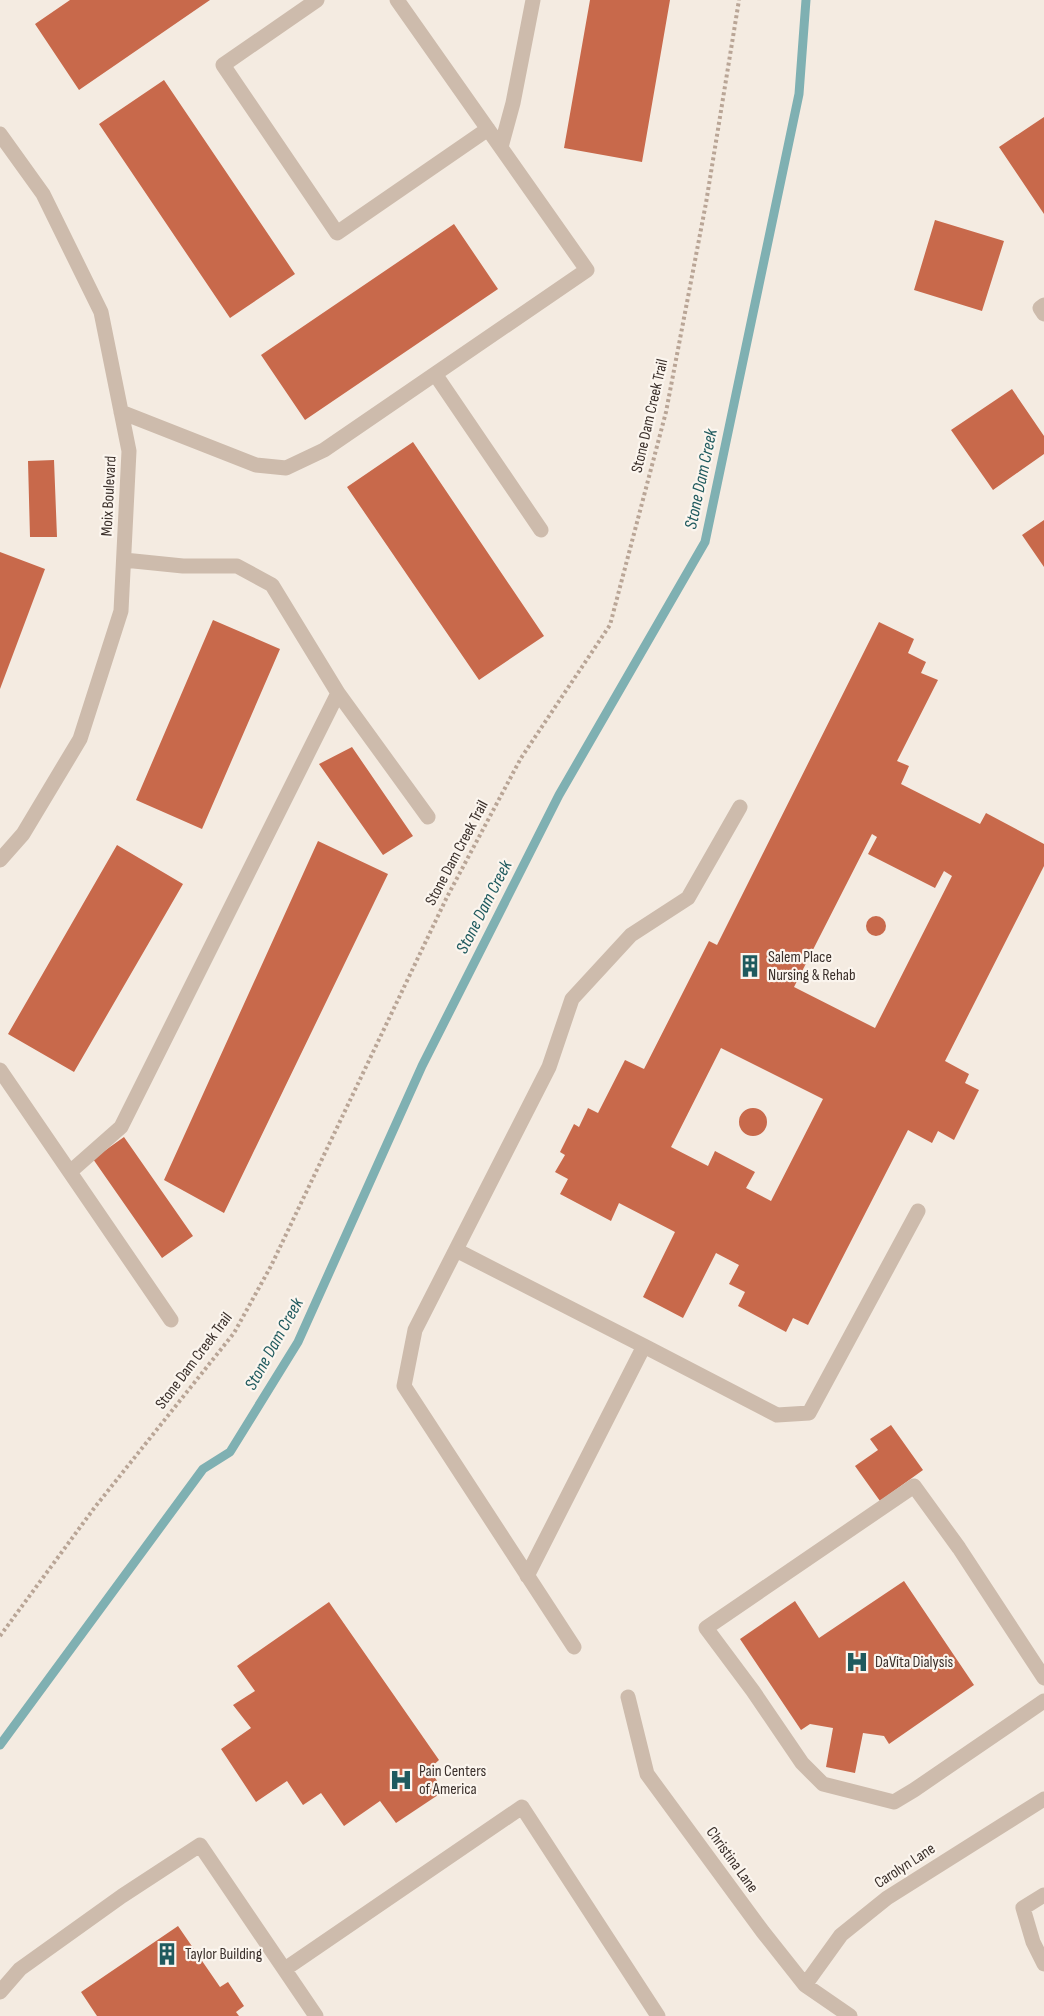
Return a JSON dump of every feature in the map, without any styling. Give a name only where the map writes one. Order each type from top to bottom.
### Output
[{"type":"street","points":[[317,0],[223,64],[337,232],[488,129]]},
{"type":"street","points":[[122,412],[256,465],[286,468],[324,450],[587,270],[397,0]]},
{"type":"street","points":[[501,147],[513,104],[533,0]]},
{"type":"street","name":"Moix Boulevard","points":[[0,134],[43,194],[101,312],[129,451],[121,611],[80,739],[23,834],[0,860]]},
{"type":"street","points":[[435,374],[541,530]]},
{"type":"street","points":[[124,560],[183,566],[237,566],[272,585],[338,693],[428,818]]},
{"type":"street","points":[[70,1172],[121,1127],[338,693]]},
{"type":"street","points":[[574,1647],[404,1386],[415,1330],[549,1067],[572,999],[631,935],[688,898],[740,807]]},
{"type":"street","points":[[0,1070],[171,1320]]},
{"type":"street","points":[[456,1250],[777,1415],[809,1413],[918,1212]]},
{"type":"street","points":[[527,1576],[644,1347]]},
{"type":"street","points":[[1044,1678],[959,1548],[914,1486],[706,1628],[802,1763],[823,1784],[894,1802],[1044,1701]]},
{"type":"street","name":"Christina Lane","points":[[628,1697],[647,1774],[763,1932],[805,1985],[850,2016]]},
{"type":"street","name":"Carolyn Lane","points":[[805,1985],[841,1935],[887,1898],[1044,1799]]},
{"type":"street","points":[[285,1969],[522,1807],[658,2016]]},
{"type":"street","points":[[0,1992],[20,1969],[122,1896],[200,1845],[316,2016]]},
{"type":"street","points":[[1044,1895],[1023,1908],[1033,1942],[1044,1964]]},
{"type":"path","name":"Stone Dam Creek Trail","points":[[0,1636],[95,1507],[234,1333],[271,1266],[447,897],[521,758],[610,625],[666,412],[706,203],[739,0]]},
{"type":"building","points":[[70,0],[210,0],[79,90],[35,24]]},
{"type":"building","points":[[590,0],[670,0],[642,162],[564,148]]},
{"type":"building","points":[[164,80],[295,274],[230,318],[99,124]]},
{"type":"building","points":[[1044,117],[1044,214],[999,147]]},
{"type":"building","points":[[935,220],[1004,241],[982,311],[914,290]]},
{"type":"building","points":[[454,224],[498,289],[305,420],[261,355]]},
{"type":"building","points":[[1012,389],[1044,436],[1044,454],[993,490],[951,430]]},
{"type":"building","points":[[413,442],[544,636],[479,680],[347,487]]},
{"type":"building","points":[[54,460],[57,537],[30,537],[28,461]]},
{"type":"building","points":[[1044,520],[1044,567],[1022,535]]},
{"type":"building","points":[[0,552],[45,569],[0,689]]},
{"type":"building","points":[[213,620],[280,649],[202,829],[136,800]]},
{"type":"building","name":"Salem Place Nursing & Rehab","points":[[879,622],[914,639],[908,653],[926,662],[921,673],[938,680],[897,761],[909,766],[901,784],[980,824],[986,813],[1044,844],[1044,866],[945,1061],[969,1074],[965,1083],[979,1090],[954,1140],[938,1131],[932,1143],[908,1130],[808,1325],[793,1318],[786,1332],[738,1306],[745,1292],[729,1284],[739,1265],[716,1253],[683,1318],[643,1297],[675,1232],[619,1203],[611,1221],[560,1194],[568,1179],[555,1172],[565,1155],[560,1152],[574,1124],[579,1127],[588,1108],[598,1113],[625,1060],[644,1069],[709,941],[717,945]],"holes":[[[872,834],[877,837],[868,854],[935,888],[944,871],[952,876],[875,1028],[794,987]],[[721,1048],[823,1099],[771,1201],[746,1188],[755,1172],[715,1151],[708,1166],[671,1147]]]},
{"type":"building","points":[[352,747],[413,836],[383,855],[319,764]]},
{"type":"building","points":[[318,841],[388,874],[224,1213],[164,1180]]},
{"type":"building","points":[[117,845],[183,884],[74,1072],[8,1034]]},
{"type":"building","points":[[876,916],[883,919],[886,926],[883,933],[876,936],[869,933],[866,926],[869,919]]},
{"type":"building","points":[[753,1108],[763,1112],[767,1122],[763,1132],[753,1136],[743,1132],[739,1122],[743,1112]]},
{"type":"building","points":[[124,1137],[193,1236],[162,1258],[93,1159]]},
{"type":"building","points":[[891,1425],[923,1470],[880,1501],[855,1466],[878,1450],[870,1439]]},
{"type":"building","name":"DaVita Dialysis","points":[[904,1581],[974,1685],[889,1744],[884,1736],[863,1733],[855,1773],[826,1767],[833,1728],[810,1724],[801,1730],[740,1639],[795,1601],[819,1638]]},
{"type":"building","points":[[329,1602],[439,1760],[429,1769],[444,1791],[396,1823],[380,1801],[344,1826],[321,1793],[303,1805],[287,1781],[256,1802],[221,1749],[251,1728],[233,1705],[255,1691],[237,1666]]},
{"type":"building","name":"Taylor Building","points":[[178,1926],[220,1987],[228,1982],[244,2006],[236,2012],[239,2016],[97,2016],[81,1992]]},
{"type":"waterway","name":"Stone Dam Creek","points":[[0,1745],[203,1469],[230,1452],[298,1342],[422,1066],[559,795],[705,542],[799,94],[806,0]]},
{"type":"place","name":"Salem Place Nursing & Rehab","points":[[750,966]]},
{"type":"place","name":"DaVita Dialysis","points":[[857,1662]]},
{"type":"place","name":"Pain Centers of America","points":[[401,1780]]},
{"type":"place","name":"Taylor Building","points":[[167,1954]]}]
